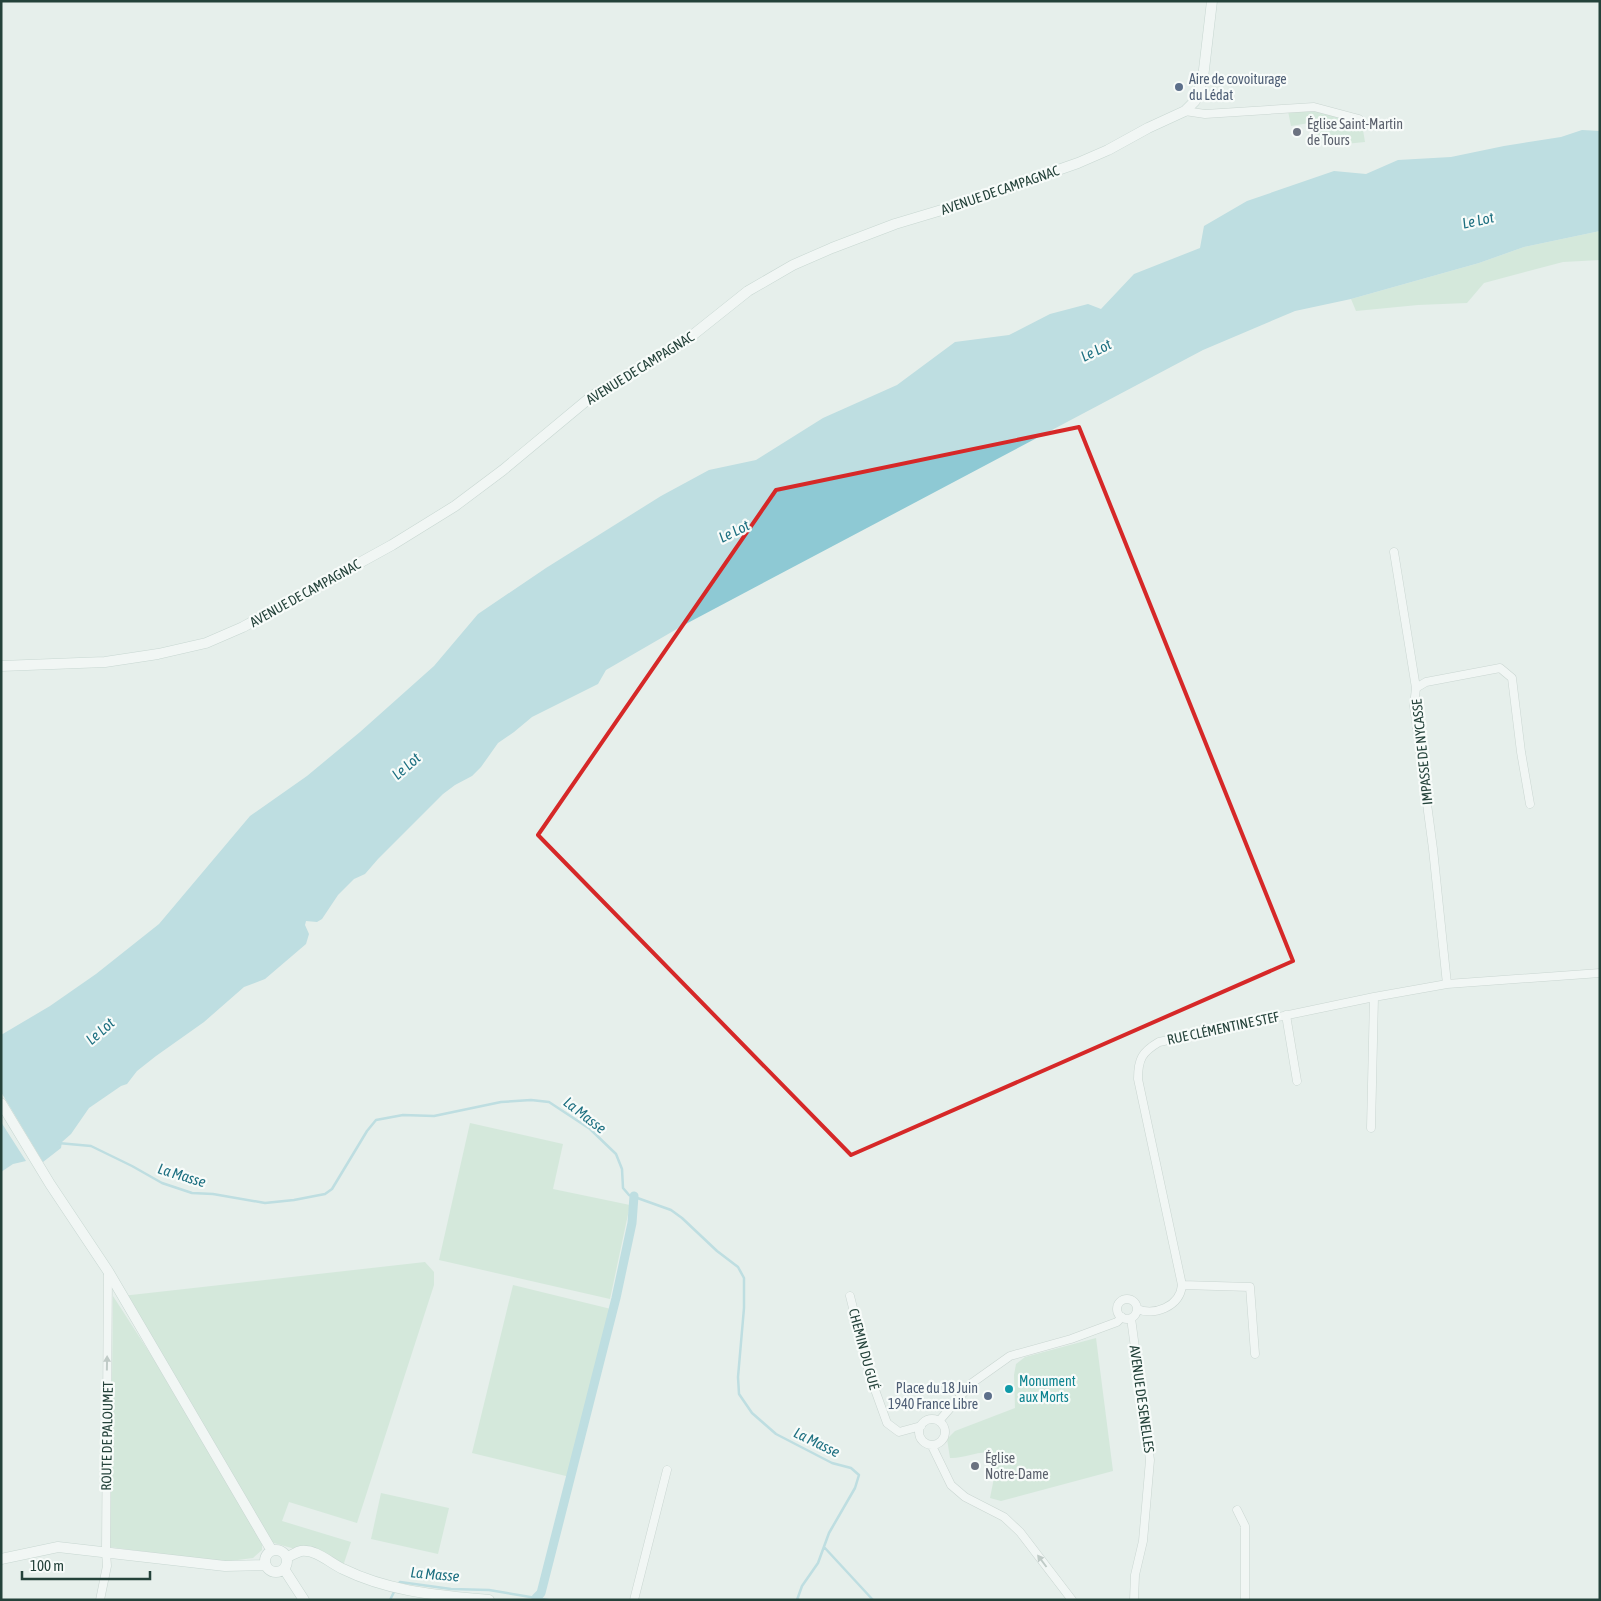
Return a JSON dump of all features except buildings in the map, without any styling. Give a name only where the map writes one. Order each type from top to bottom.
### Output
[{"type":"street","points":[[1185,112],[1195,101],[1204,78],[1212,1]]},
{"type":"street","points":[[1185,112],[1205,114],[1314,106],[1359,119]]},
{"type":"street","name":"AVENUE DE CAMPAGNAC","points":[[1,666],[105,662],[158,654],[206,643],[243,627],[365,560],[455,506],[503,470],[592,396],[689,338],[748,291],[792,266],[832,248],[895,224],[1078,163],[1185,112]]},
{"type":"street","points":[[1394,552],[1416,688]]},
{"type":"street","name":"IMPASSE DE NYCASSE","points":[[1447,984],[1433,849],[1414,706],[1416,688],[1426,682],[1500,668],[1512,678],[1521,752],[1530,804]]},
{"type":"street","name":"RUE CLÉMENTINE STEF","points":[[1182,1286],[1138,1079],[1138,1066],[1148,1048],[1159,1042],[1374,997],[1447,984],[1600,973]]},
{"type":"street","points":[[1371,1128],[1374,997]]},
{"type":"street","points":[[1286,1015],[1297,1081]]},
{"type":"street","points":[[1,1102],[50,1184],[108,1272],[272,1551]]},
{"type":"street","name":"ROUTE DE PALOUMET","points":[[100,1600],[107,1566],[108,1272]]},
{"type":"street","points":[[1122,1317],[1117,1308],[1123,1300],[1133,1300],[1137,1309],[1146,1313],[1166,1309],[1179,1296],[1182,1286],[1250,1287],[1256,1354]]},
{"type":"street","name":"CHEMIN DU GUÉ","points":[[850,1296],[870,1376],[887,1423],[899,1432],[921,1426]]},
{"type":"street","points":[[1122,1317],[1132,1318],[1137,1309]]},
{"type":"street","points":[[939,1421],[972,1383],[1010,1356],[1071,1339],[1117,1322],[1122,1317]]},
{"type":"street","name":"AVENUE DE SENELLES","points":[[1132,1318],[1131,1323],[1142,1390],[1150,1460],[1143,1542],[1136,1575],[1134,1600]]},
{"type":"street","points":[[932,1446],[940,1443],[945,1434],[943,1424],[934,1419],[924,1422],[919,1431],[922,1440],[932,1446],[951,1485],[965,1497],[1004,1517],[1020,1532],[1072,1600]]},
{"type":"street","points":[[634,1600],[667,1470]]},
{"type":"street","points":[[1237,1510],[1245,1526],[1245,1600]]},
{"type":"street","points":[[1,1559],[58,1547],[225,1566],[266,1565]]},
{"type":"street","points":[[272,1551],[282,1552],[287,1557],[287,1564],[284,1569],[274,1572],[266,1565],[267,1555],[272,1551]]},
{"type":"street","points":[[287,1557],[302,1551],[316,1554],[376,1584],[430,1595],[488,1600]]},
{"type":"street","points":[[284,1569],[304,1600]]},
{"type":"highlighted area","points":[[1079,427],[1293,961],[851,1155],[538,835],[776,490]]},
{"type":"green space","points":[[1315,109],[1358,125],[1359,131],[1363,130],[1365,142],[1345,144],[1344,138],[1319,142],[1315,122],[1291,126],[1288,111]]},
{"type":"green space","points":[[1600,231],[1600,260],[1563,262],[1484,283],[1467,303],[1418,305],[1356,311],[1351,299],[1479,263],[1524,247]]},
{"type":"green space","points":[[470,1123],[563,1144],[553,1189],[630,1205],[610,1299],[439,1260]]},
{"type":"green space","points":[[425,1262],[434,1272],[434,1285],[357,1523],[289,1502],[282,1521],[351,1542],[342,1569],[302,1551],[267,1541],[122,1296]]},
{"type":"green space","points":[[513,1285],[611,1309],[570,1477],[472,1453]]},
{"type":"green space","points":[[113,1296],[153,1358],[262,1542],[262,1550],[253,1558],[222,1562],[110,1547]]},
{"type":"green space","points":[[1096,1338],[1113,1471],[1001,1501],[990,1498],[997,1463],[995,1454],[979,1453],[950,1458],[947,1439],[955,1431],[1015,1408],[1014,1375],[1016,1364],[1025,1357]]},
{"type":"green space","points":[[381,1493],[449,1508],[438,1554],[371,1539]]},
{"type":"water","name":"Le Lot","points":[[1582,130],[1600,131],[1600,231],[1524,247],[1479,263],[1351,299],[1295,311],[1203,350],[682,626],[606,670],[598,684],[532,717],[498,743],[472,776],[443,794],[365,874],[354,879],[338,895],[322,919],[317,922],[306,921],[305,925],[309,934],[306,944],[265,979],[244,987],[204,1022],[137,1071],[127,1084],[121,1086],[89,1108],[71,1134],[62,1142],[61,1148],[43,1162],[1,1092],[1,1035],[50,1006],[96,974],[159,924],[250,816],[307,776],[360,732],[434,666],[478,614],[546,568],[661,496],[709,470],[756,460],[823,418],[897,385],[955,342],[1009,335],[1050,314],[1088,304],[1101,309],[1134,274],[1200,248],[1204,226],[1247,201],[1334,171],[1366,174],[1398,160],[1451,157],[1561,137]]},
{"type":"water","points":[[1,1122],[26,1161],[13,1164],[1,1172]]},
{"type":"waterway","name":"La Masse","points":[[58,1143],[91,1146],[162,1183],[192,1193],[213,1194],[265,1203],[325,1194],[332,1189],[367,1131],[376,1120],[403,1115],[434,1116],[501,1102],[531,1100],[549,1102],[590,1129],[616,1154],[622,1169],[623,1188],[629,1195],[671,1210],[738,1267],[744,1278],[744,1308],[738,1377],[739,1394],[752,1413],[776,1434],[832,1463],[851,1468],[859,1475],[855,1488],[829,1533],[818,1563],[802,1586],[797,1600]]},
{"type":"waterway","points":[[536,1598],[541,1593],[616,1298],[632,1223],[634,1196]]},
{"type":"waterway","points":[[824,1547],[873,1600]]},
{"type":"waterway","name":"La Masse","points":[[398,1585],[400,1582],[451,1589],[489,1590],[548,1600]]},
{"type":"waterway","name":"La Masse","points":[[390,1600],[395,1590]]},
{"type":"place","name":"Aire de covoiturage du Lédat","points":[[1179,87]]},
{"type":"place","name":"Église Saint-Martin de Tours","points":[[1297,132]]},
{"type":"place","name":"Monument aux Morts","points":[[1009,1389]]},
{"type":"place","name":"Place du 18 Juin 1940 France Libre","points":[[988,1396]]},
{"type":"place","name":"Église Notre-Dame","points":[[975,1466]]}]
